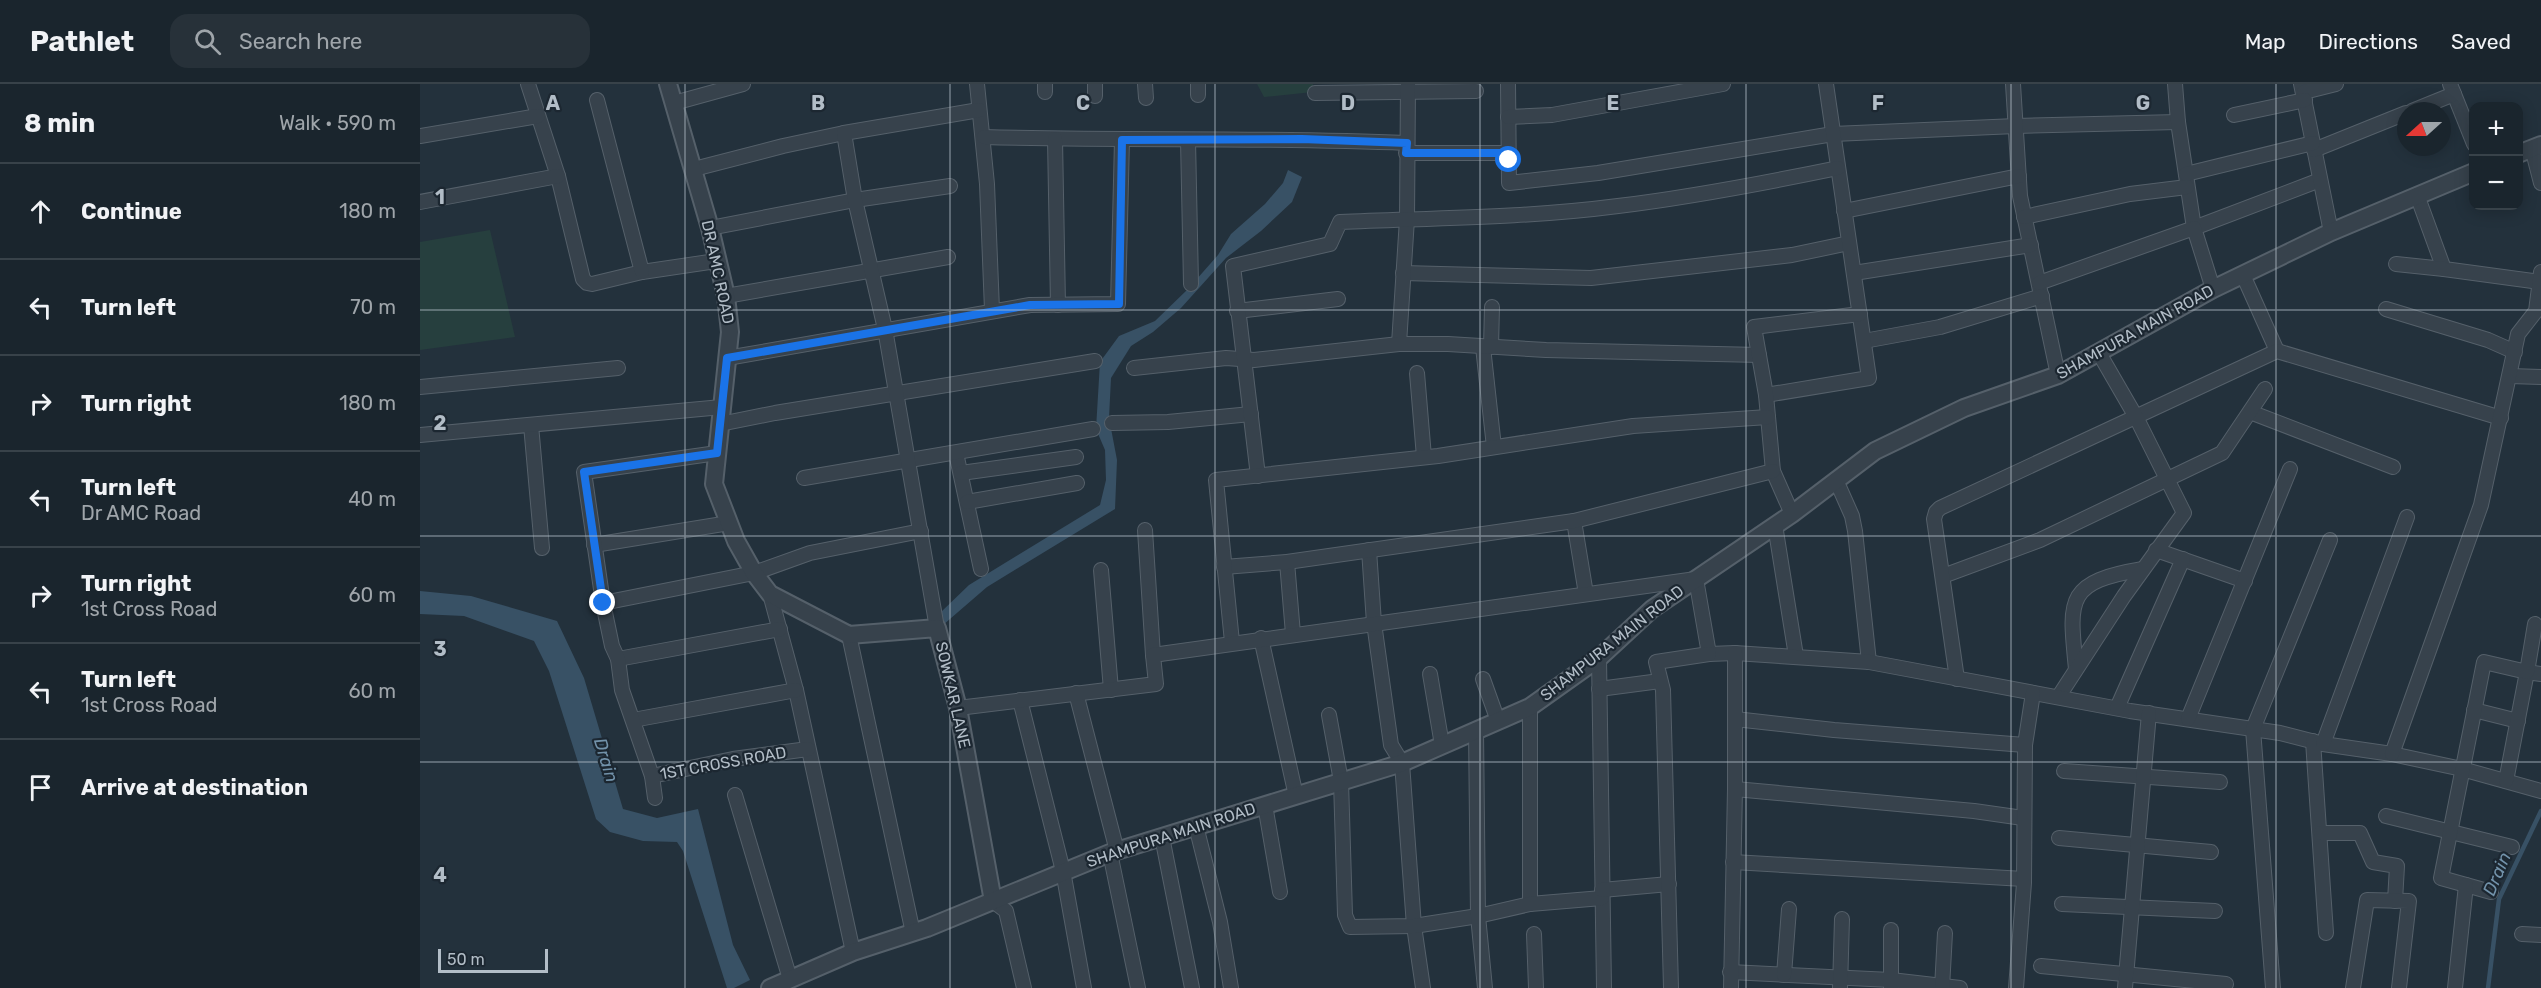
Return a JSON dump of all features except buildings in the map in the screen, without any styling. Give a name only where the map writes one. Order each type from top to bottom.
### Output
[{"type":"street","points":[[528,84],[558,176],[584,279],[587,283],[592,284],[642,272],[716,261]]},
{"type":"street","name":"DR AMC ROAD","points":[[668,84],[694,169],[726,296],[730,333],[714,484],[729,523],[754,573],[770,594]]},
{"type":"street","points":[[674,103],[743,84]]},
{"type":"street","points":[[976,84],[984,137],[992,310]]},
{"type":"street","points":[[1508,84],[1509,183],[1598,173],[1833,134],[2178,122]]},
{"type":"street","points":[[1508,117],[1552,115],[1723,84]]},
{"type":"street","points":[[1766,395],[1869,378],[1826,84]]},
{"type":"street","points":[[2013,84],[2024,217],[2058,375]]},
{"type":"street","points":[[2175,84],[2178,122],[2194,228],[2213,289]]},
{"type":"street","points":[[2234,115],[2303,92],[2336,84]]},
{"type":"street","points":[[1316,93],[1407,88],[1476,91]]},
{"type":"street","points":[[1399,344],[1407,219],[1407,88]]},
{"type":"street","points":[[2428,102],[2452,89],[2469,132]]},
{"type":"street","points":[[2303,92],[2331,232]]},
{"type":"street","points":[[597,100],[642,272]]},
{"type":"street","points":[[694,169],[844,133],[979,110]]},
{"type":"street","points":[[420,136],[538,116]]},
{"type":"street","points":[[2024,217],[2186,181],[2313,146],[2397,116]]},
{"type":"street","points":[[844,133],[855,200],[885,329],[938,628]]},
{"type":"street","points":[[984,137],[1122,140],[1302,139],[1406,148],[1509,153]]},
{"type":"street","points":[[1055,139],[1058,305]]},
{"type":"street","points":[[727,358],[992,310],[1030,305],[1119,304],[1122,140]]},
{"type":"street","points":[[1188,140],[1191,284]]},
{"type":"street","points":[[2530,149],[2541,183]]},
{"type":"street","points":[[1258,476],[1233,266],[1330,244],[1340,222],[1503,216],[1618,206],[1747,187],[1838,168]]},
{"type":"street","name":"SHAMPURA MAIN ROAD","points":[[770,988],[853,952],[913,933],[1113,852],[1402,763],[1530,707],[1599,658],[1652,609],[1792,514],[1875,452],[1964,408],[2058,375],[2213,289],[2331,232],[2469,174]]},
{"type":"street","points":[[420,202],[558,176]]},
{"type":"street","points":[[1845,211],[2019,176]]},
{"type":"street","points":[[1864,340],[1940,327],[2320,180]]},
{"type":"street","points":[[710,228],[855,200],[950,186]]},
{"type":"street","points":[[2417,195],[2444,269]]},
{"type":"street","points":[[1403,273],[1591,278],[1792,255],[1849,243]]},
{"type":"street","points":[[1854,273],[2031,245]]},
{"type":"street","points":[[726,296],[948,257]]},
{"type":"street","points":[[2396,264],[2540,282]]},
{"type":"street","points":[[2392,754],[2481,505],[2520,330],[2536,312],[2541,272]]},
{"type":"street","points":[[2243,276],[2277,351]]},
{"type":"street","points":[[1237,311],[1338,299]]},
{"type":"street","points":[[1492,307],[1487,347],[1494,447]]},
{"type":"street","points":[[2386,309],[2488,340],[2516,352]]},
{"type":"street","points":[[1792,514],[1773,471],[1766,395],[1754,327],[1860,314]]},
{"type":"street","points":[[1134,368],[1399,344],[1759,355]]},
{"type":"street","points":[[1957,679],[1934,519],[1940,508],[2277,351],[2500,418]]},
{"type":"street","points":[[2059,696],[2143,569],[2184,513],[2136,417],[2099,352]]},
{"type":"street","points":[[420,435],[531,425],[721,416],[896,393],[1095,361]]},
{"type":"street","points":[[420,387],[618,368]]},
{"type":"street","points":[[1417,373],[1424,457]]},
{"type":"street","points":[[2510,376],[2541,377]]},
{"type":"street","points":[[1943,576],[2040,540],[2222,453],[2265,389]]},
{"type":"street","points":[[2250,412],[2394,467]]},
{"type":"street","points":[[1112,423],[1168,422],[1251,414]]},
{"type":"street","points":[[1232,642],[1216,480],[1424,457],[1633,426],[1768,417]]},
{"type":"street","points":[[531,425],[542,548]]},
{"type":"street","points":[[804,478],[1093,429]]},
{"type":"street","name":"1ST CROSS ROAD","points":[[717,453],[584,472],[603,603],[612,646],[618,659],[622,690],[652,776],[733,759],[808,748]]},
{"type":"street","points":[[956,453],[981,569]]},
{"type":"street","points":[[961,473],[1076,457]]},
{"type":"street","points":[[2188,719],[2290,469]]},
{"type":"street","points":[[1224,567],[1287,562],[1574,521],[1773,471]]},
{"type":"street","points":[[1836,480],[1852,516],[1855,531],[1869,662]]},
{"type":"street","points":[[967,502],[1077,483]]},
{"type":"street","points":[[2326,933],[2318,743],[2407,517]]},
{"type":"street","points":[[1574,521],[1586,594]]},
{"type":"street","points":[[594,545],[729,523]]},
{"type":"street","points":[[1775,525],[1796,656]]},
{"type":"street","points":[[958,708],[1156,684],[1145,530]]},
{"type":"street","points":[[603,603],[754,573],[810,553],[921,531]]},
{"type":"street","points":[[2273,988],[2253,729],[2330,540]]},
{"type":"street","points":[[1369,550],[1374,623],[1391,745],[1402,763],[1414,926],[1423,988]]},
{"type":"street","points":[[2156,550],[2245,581]]},
{"type":"street","points":[[2117,708],[2183,559]]},
{"type":"street","points":[[1287,562],[1293,634]]},
{"type":"street","points":[[2076,669],[2071,617],[2075,600],[2082,590],[2112,574],[2143,569]]},
{"type":"street","points":[[1101,570],[1112,690]]},
{"type":"street","points":[[1153,655],[1232,642],[1696,579],[1709,654]]},
{"type":"street","points":[[770,594],[796,690],[853,952]]},
{"type":"street","points":[[770,594],[849,635],[913,933]]},
{"type":"street","points":[[2506,780],[2518,721],[2534,673],[2535,624]]},
{"type":"street","points":[[618,659],[780,628]]},
{"type":"street","name":"SOWKAR LANE","points":[[849,635],[938,628],[958,708],[993,901]]},
{"type":"street","points":[[1261,638],[1296,796]]},
{"type":"street","points":[[1731,988],[1736,789],[1735,653]]},
{"type":"street","points":[[1671,988],[1663,690],[1656,663],[1709,654],[1735,653],[1869,662],[2117,708],[2392,754],[2462,769],[2541,790]]},
{"type":"street","points":[[1599,658],[1604,988]]},
{"type":"street","points":[[2491,892],[2441,878],[2452,832],[2462,769],[2484,662],[2534,673]]},
{"type":"street","points":[[1430,674],[1443,745]]},
{"type":"street","points":[[1483,679],[1498,721]]},
{"type":"street","points":[[1599,689],[1660,681]]},
{"type":"street","points":[[633,720],[796,690]]},
{"type":"street","points":[[1076,693],[1113,852],[1138,988]]},
{"type":"street","points":[[2016,988],[2024,879],[2025,744],[2033,693]]},
{"type":"street","points":[[1020,700],[1062,871],[1084,988]]},
{"type":"street","points":[[1530,707],[1530,904]]},
{"type":"street","points":[[2474,710],[2518,721]]},
{"type":"street","points":[[2125,988],[2149,713]]},
{"type":"street","points":[[1329,715],[1341,781],[1346,923],[1350,927],[1414,926],[1478,916],[1530,904],[1669,884]]},
{"type":"street","points":[[1735,719],[1834,730],[2025,744]]},
{"type":"street","points":[[1476,730],[1478,916],[1485,988]]},
{"type":"street","points":[[2064,771],[2220,782]]},
{"type":"street","points":[[652,776],[655,798]]},
{"type":"street","points":[[1736,789],[1974,811],[2023,818]]},
{"type":"street","points":[[735,795],[790,979]]},
{"type":"street","points":[[1265,805],[1280,892]]},
{"type":"street","points":[[2386,816],[2512,847]]},
{"type":"street","points":[[1196,826],[1220,922],[1231,988]]},
{"type":"street","points":[[2321,833],[2360,832],[2373,862],[2397,866],[2395,901]]},
{"type":"street","points":[[1162,837],[1192,988]]},
{"type":"street","points":[[2059,838],[2211,852]]},
{"type":"street","points":[[1733,862],[2024,879]]},
{"type":"street","points":[[2455,988],[2466,885]]},
{"type":"street","points":[[2354,988],[2367,900],[2409,901],[2399,988]]},
{"type":"street","points":[[993,901],[1006,911],[1024,988]]},
{"type":"street","points":[[2062,904],[2215,911]]},
{"type":"street","points":[[1789,909],[1792,980]]},
{"type":"street","points":[[1840,983],[1842,919]]},
{"type":"street","points":[[1891,930],[1891,984]]},
{"type":"street","points":[[1942,987],[1945,933]]},
{"type":"street","points":[[1534,934],[1536,988]]},
{"type":"street","points":[[2522,934],[2541,935]]},
{"type":"street","points":[[2041,966],[2226,984]]},
{"type":"street","points":[[1730,972],[1792,980],[1960,988]]},
{"type":"green space","points":[[1257,84],[1313,84],[1313,92],[1264,97]]},
{"type":"green space","points":[[490,230],[515,337],[420,350],[420,242]]},
{"type":"water","points":[[1288,170],[1302,177],[1292,202],[1261,231],[1226,258],[1181,308],[1153,332],[1131,346],[1111,378],[1109,418],[1117,460],[1115,509],[987,587],[943,625],[941,612],[969,585],[1100,505],[1106,480],[1105,450],[1096,429],[1100,362],[1119,336],[1155,321],[1188,289],[1218,255],[1231,234],[1265,204],[1283,183]]},
{"type":"water","points":[[420,591],[471,596],[557,621],[584,678],[623,809],[657,818],[698,809],[733,945],[750,980],[734,988],[727,988],[683,851],[677,842],[643,841],[610,832],[596,819],[549,671],[534,641],[464,616],[420,614]]},
{"type":"waterway","name":"Drain","points":[[2488,988],[2499,899],[2541,811]]},
{"type":"route","points":[[603,603],[584,472],[717,453],[727,358],[961,315],[1030,305],[1119,304],[1122,140],[1302,139],[1407,143],[1406,153],[1509,153],[1509,160]]}]
